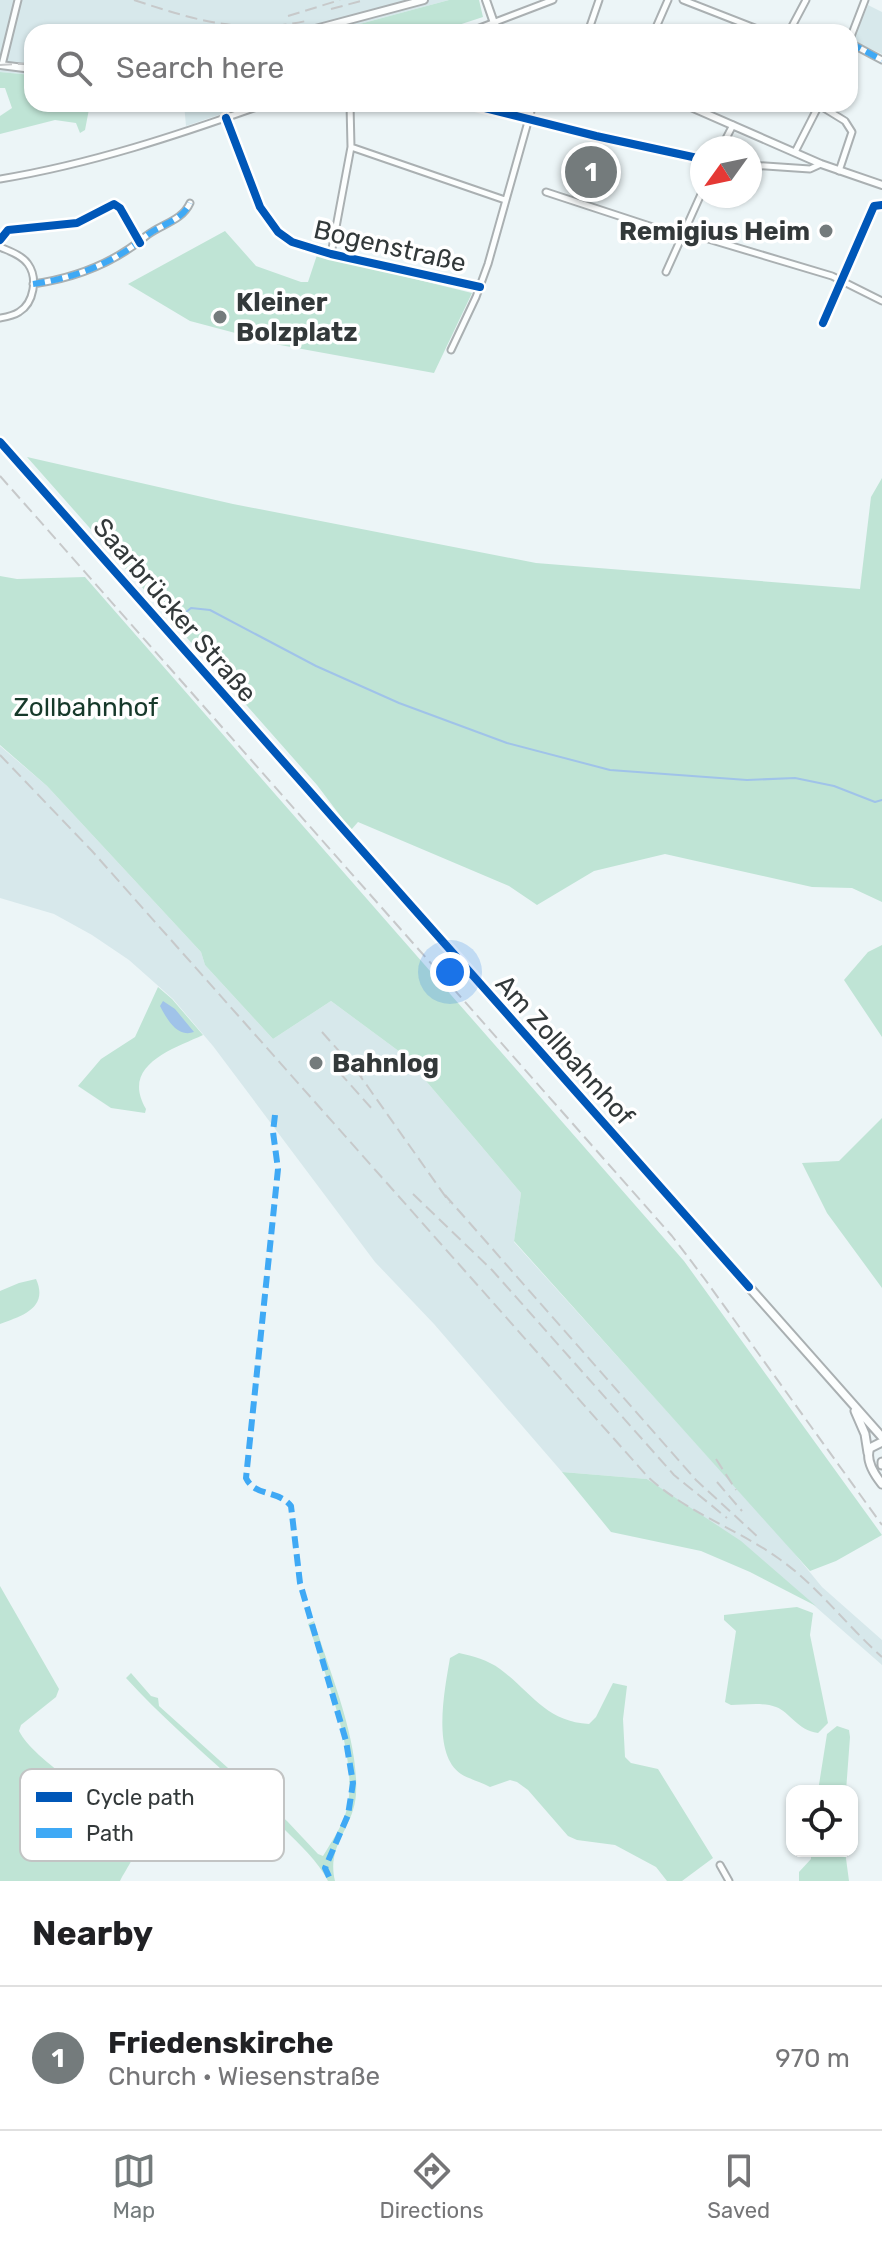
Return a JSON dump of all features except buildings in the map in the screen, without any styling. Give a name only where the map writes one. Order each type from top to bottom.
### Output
[{"type":"main road","name":"Saarbrücker Straße","points":[[0,442],[320,804]]},
{"type":"main road","name":"Am Zollbahnhof","points":[[320,804],[882,1440]]},
{"type":"main road","points":[[850,1402],[862,1426],[874,1473],[882,1484]]},
{"type":"main road","points":[[868,1453],[882,1440]]},
{"type":"street","points":[[18,0],[1,65],[24,68]]},
{"type":"street","points":[[334,24],[424,0]]},
{"type":"street","points":[[486,0],[494,23],[553,0]]},
{"type":"street","points":[[591,24],[599,0]]},
{"type":"street","points":[[658,24],[668,0]]},
{"type":"street","points":[[683,0],[744,24]]},
{"type":"street","points":[[793,24],[806,0]]},
{"type":"street","points":[[856,24],[865,0]]},
{"type":"street","points":[[858,46],[882,60]]},
{"type":"street","points":[[0,179],[68,167],[243,112]]},
{"type":"street","points":[[331,254],[351,147],[350,112]]},
{"type":"street","points":[[500,112],[690,156]]},
{"type":"street","points":[[451,350],[480,287],[530,112]]},
{"type":"street","points":[[703,112],[821,164],[882,185]]},
{"type":"street","points":[[795,152],[815,112]]},
{"type":"street","points":[[830,112],[845,121],[852,132],[839,171]]},
{"type":"street","name":"Bogenstraße","points":[[226,118],[260,207],[278,232],[292,242],[331,254],[480,287]]},
{"type":"street","points":[[727,136],[733,125]]},
{"type":"street","points":[[351,147],[505,200]]},
{"type":"street","points":[[762,166],[810,169],[821,164]]},
{"type":"street","points":[[546,192],[841,280],[882,301]]},
{"type":"street","points":[[33,284],[69,278],[140,243],[179,216],[190,203]]},
{"type":"street","points":[[0,240],[8,230],[77,223],[114,204],[120,208],[140,243]]},
{"type":"street","points":[[823,323],[874,206],[882,205]]},
{"type":"street","points":[[666,272],[695,208]]},
{"type":"street","points":[[0,247],[25,261],[32,271],[33,284],[26,307],[0,318]]},
{"type":"street","points":[[720,1865],[729,1881]]},
{"type":"shaded area","points":[[0,0],[449,0],[360,24],[24,24],[24,74],[0,72]]},
{"type":"shaded area","points":[[868,5],[882,12],[882,54],[858,43],[858,29]]},
{"type":"shaded area","points":[[185,112],[227,112],[186,126]]},
{"type":"shaded area","points":[[0,746],[47,786],[201,952],[205,965],[273,1039],[331,1001],[404,1055],[521,1193],[514,1242],[822,1587],[882,1640],[882,1665],[784,1579],[647,1479],[562,1472],[434,1324],[375,1262],[213,1046],[173,999],[129,960],[92,935],[54,914],[0,898]]},
{"type":"green space","points":[[449,0],[479,0],[483,17],[462,24],[360,24]]},
{"type":"green space","points":[[0,72],[24,74],[24,112],[88,112],[85,130],[80,133],[76,123],[55,120],[0,134],[0,116],[12,108],[5,88],[0,88]]},
{"type":"green space","points":[[225,231],[256,266],[301,282],[308,282],[317,255],[472,293],[434,373],[280,345],[190,321],[128,284]]},
{"type":"green space","points":[[27,457],[233,504],[536,563],[860,589],[871,497],[882,478],[882,902],[852,888],[812,887],[665,854],[594,871],[537,905],[509,886],[358,822],[351,830],[317,785]]},
{"type":"green space","name":"Zollbahnhof","points":[[0,576],[17,579],[85,577],[684,1261],[882,1535],[836,1561],[810,1571],[514,1241],[521,1193],[404,1055],[331,1001],[273,1039],[205,965],[201,952],[47,786],[0,745]]},
{"type":"green space","points":[[882,945],[882,1037],[844,980],[868,952]]},
{"type":"green space","points":[[158,987],[203,1035],[165,1053],[145,1070],[140,1081],[140,1094],[145,1113],[111,1108],[78,1086],[101,1059],[135,1037]]},
{"type":"green space","points":[[882,1118],[882,1288],[827,1213],[802,1163],[839,1161]]},
{"type":"green space","points":[[36,1279],[39,1297],[36,1304],[24,1314],[0,1324],[0,1291]]},
{"type":"green space","points":[[562,1472],[647,1479],[741,1541],[816,1606],[701,1551],[611,1532]]},
{"type":"green space","points":[[0,1586],[59,1689],[56,1697],[21,1725],[19,1731],[27,1743],[56,1769],[20,1769],[20,1861],[131,1861],[120,1881],[0,1881]]},
{"type":"green space","points":[[797,1607],[813,1613],[810,1635],[828,1723],[818,1733],[799,1725],[771,1705],[731,1705],[725,1702],[736,1631],[724,1620],[724,1615]]},
{"type":"green space","points":[[314,1621],[342,1707],[356,1773],[354,1806],[334,1857],[335,1881],[328,1881],[314,1860],[284,1829],[284,1818],[323,1856],[346,1812],[349,1792],[349,1769],[339,1717],[308,1624]]},
{"type":"green space","points":[[459,1653],[495,1666],[550,1712],[574,1722],[589,1724],[596,1717],[613,1683],[627,1686],[623,1719],[625,1757],[631,1763],[658,1769],[713,1858],[682,1881],[667,1881],[656,1867],[615,1845],[568,1836],[528,1790],[517,1782],[510,1780],[490,1787],[461,1774],[446,1752],[442,1720],[450,1658]]},
{"type":"green space","points":[[131,1673],[151,1696],[158,1698],[159,1706],[229,1769],[221,1769],[164,1717],[126,1678]]},
{"type":"green space","points":[[837,1726],[849,1730],[846,1785],[819,1785],[827,1734]]},
{"type":"green space","points":[[846,1857],[849,1881],[799,1881],[799,1872],[811,1859]]},
{"type":"water","points":[[163,1001],[175,1009],[194,1032],[182,1032],[173,1026],[160,1006]]},
{"type":"waterway","points":[[173,623],[191,608],[210,610],[316,666],[399,703],[507,743],[610,770],[747,780],[795,778],[834,786],[875,802],[882,800]]},
{"type":"railway","points":[[134,0],[178,14],[226,24]]},
{"type":"railway","points":[[288,16],[340,0]]},
{"type":"railway","points":[[331,9],[365,0]]},
{"type":"railway","points":[[289,24],[306,21]]},
{"type":"railway","points":[[0,65],[24,64]]},
{"type":"railway","points":[[0,476],[672,1236],[882,1525]]},
{"type":"railway","points":[[0,755],[92,851],[647,1476],[678,1500],[778,1558],[819,1593],[882,1657]]},
{"type":"railway","points":[[322,1032],[362,1077]]},
{"type":"railway","points":[[356,1070],[450,1203]]},
{"type":"railway","points":[[339,1072],[373,1110]]},
{"type":"railway","points":[[413,1194],[492,1270],[674,1475],[727,1518]]},
{"type":"railway","points":[[445,1195],[696,1480],[758,1537]]},
{"type":"railway","points":[[716,1459],[736,1490]]},
{"type":"railway","points":[[717,1482],[742,1511]]},
{"type":"marked path","points":[[858,47],[882,60]]},
{"type":"marked path","points":[[33,284],[64,278],[107,261],[177,218],[190,203]]},
{"type":"marked path","points":[[275,1115],[273,1132],[278,1169],[246,1478],[255,1488],[291,1506],[300,1583],[346,1741],[353,1783],[348,1815],[325,1868],[331,1881]]},
{"type":"cycle path","points":[[501,112],[690,156]]},
{"type":"cycle path","points":[[226,118],[260,207],[278,232],[292,242],[331,254],[480,287]]},
{"type":"cycle path","points":[[0,240],[8,230],[77,223],[114,204],[120,208],[140,243]]},
{"type":"cycle path","points":[[823,323],[874,206],[882,205]]},
{"type":"cycle path","points":[[0,442],[749,1287]]},
{"type":"place","name":"Friedenskirche","points":[[591,172]]},
{"type":"place","name":"Remigius Heim","points":[[826,231]]},
{"type":"place","name":"Kleiner Bolzplatz","points":[[220,317]]},
{"type":"place","name":"Bahnlog","points":[[316,1063]]}]
